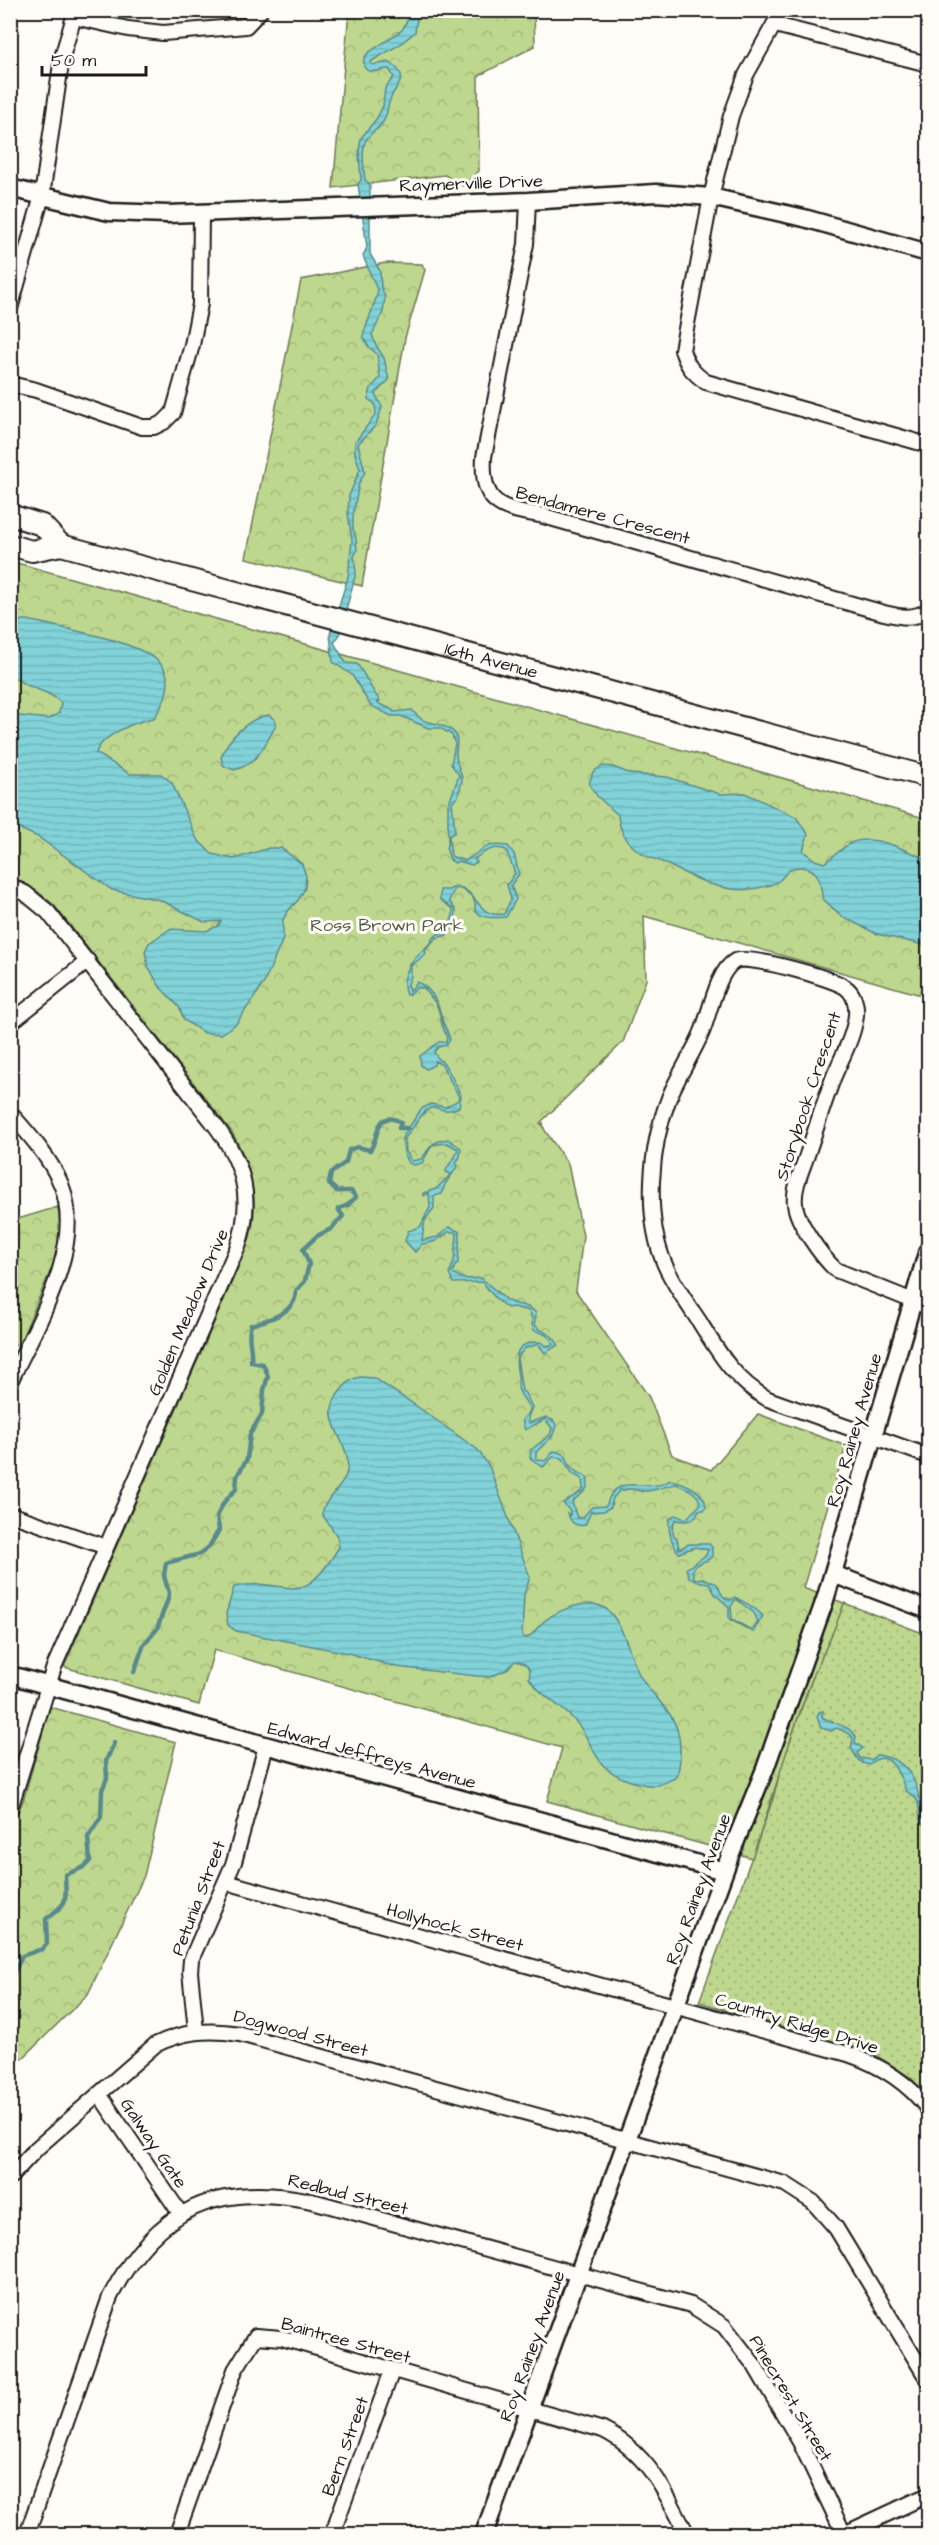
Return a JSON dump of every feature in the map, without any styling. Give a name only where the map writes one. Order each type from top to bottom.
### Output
[{"type":"main road","name":"16th Avenue","points":[[10,515],[42,525],[61,545]]},
{"type":"main road","name":"16th Avenue","points":[[10,545],[32,551],[61,545],[927,778]]},
{"type":"street","points":[[10,309],[42,196],[62,57],[75,14],[128,29],[163,33],[246,26],[261,10]]},
{"type":"street","points":[[782,10],[746,75],[731,116],[711,197],[682,350],[686,363],[692,372],[706,382],[928,444]]},
{"type":"street","points":[[775,25],[928,64]]},
{"type":"street","name":"Raymerville Drive","points":[[10,188],[109,212],[201,214],[528,201],[656,193],[711,197],[804,218],[928,253]]},
{"type":"street","name":"Bendamere Crescent","points":[[528,201],[526,244],[484,457],[484,481],[493,500],[506,509],[540,515],[884,613],[906,618],[921,615],[928,610]]},
{"type":"street","points":[[10,384],[36,390],[141,427],[154,427],[164,422],[173,413],[192,345],[200,304],[201,214]]},
{"type":"street","name":"Golden Meadow Drive","points":[[10,886],[25,893],[48,912],[226,1140],[238,1161],[246,1203],[245,1219],[237,1246],[48,1685],[10,1809]]},
{"type":"street","name":"Storybook Crescent","points":[[873,1436],[768,1399],[745,1384],[727,1364],[671,1277],[658,1246],[652,1171],[658,1132],[670,1096],[703,1031],[722,975],[735,961],[750,958],[835,981],[848,989],[855,999],[854,1025],[802,1168],[795,1193],[795,1205],[803,1226],[826,1261],[836,1270],[921,1304]]},
{"type":"street","points":[[10,1023],[88,961]]},
{"type":"street","points":[[10,1113],[38,1147],[60,1182],[68,1214],[69,1230],[68,1243],[57,1278],[15,1360],[10,1382]]},
{"type":"street","name":"Roy Rainey Avenue","points":[[484,2535],[724,1871],[765,1769],[813,1632],[833,1574],[873,1436],[921,1304],[928,1250]]},
{"type":"street","points":[[873,1436],[928,1456]]},
{"type":"street","points":[[10,1514],[106,1547]]},
{"type":"street","points":[[833,1574],[928,1610]]},
{"type":"street","name":"Edward Jeffreys Avenue","points":[[10,1675],[724,1871]]},
{"type":"street","name":"Petunia Street","points":[[196,2031],[190,1972],[191,1960],[226,1882],[266,1746]]},
{"type":"street","name":"Hollyhock Street","points":[[226,1882],[675,2006]]},
{"type":"street","name":"Country Ridge Drive","points":[[675,2006],[868,2061],[905,2084],[928,2109]]},
{"type":"street","name":"Dogwood Street","points":[[10,2177],[37,2148],[155,2045],[196,2031],[240,2034],[785,2184],[813,2202],[836,2228],[928,2380]]},
{"type":"street","name":"Galway Gate","points":[[99,2094],[180,2213]]},
{"type":"street","name":"Redbud Street","points":[[27,2535],[110,2297],[126,2266],[144,2244],[180,2213],[228,2196],[272,2193],[578,2274]]},
{"type":"street","name":"Pinecrest Street","points":[[578,2274],[691,2305],[724,2326],[742,2346],[800,2442],[844,2535]]},
{"type":"street","name":"Baintree Street","points":[[177,2535],[235,2370],[256,2336],[282,2338],[603,2430],[628,2445],[645,2461],[657,2478],[687,2535]]},
{"type":"street","name":"Bern Street","points":[[332,2535],[392,2371]]},
{"type":"street","points":[[844,2535],[928,2495]]},
{"type":"green space","points":[[349,11],[534,11],[535,46],[478,78],[479,171],[463,186],[445,175],[333,188]]},
{"type":"green space","points":[[385,263],[422,264],[425,270],[405,338],[362,586],[246,558],[301,280]]},
{"type":"green space","name":"Ross Brown Park","points":[[10,561],[928,819],[928,997],[644,916],[646,980],[623,1042],[540,1123],[542,1125],[543,1122],[544,1129],[568,1164],[583,1236],[576,1291],[649,1397],[672,1455],[711,1470],[758,1414],[846,1446],[803,1588],[844,1603],[807,1692],[752,1858],[547,1801],[562,1748],[214,1650],[199,1705],[64,1667],[247,1247],[254,1217],[254,1202],[245,1159],[231,1131],[54,905],[37,891],[11,876]]},
{"type":"green space","points":[[58,1207],[61,1233],[55,1260],[21,1340],[17,1345],[11,1347],[11,1221]]},
{"type":"green space","points":[[844,1603],[928,1635],[928,2096],[910,2077],[872,2053],[699,2002],[773,1799],[782,1763],[817,1665]]},
{"type":"green space","points":[[50,1707],[176,1742],[144,1876],[88,1994],[22,2059],[11,2044],[11,1826],[23,1801]]},
{"type":"water","points":[[412,11],[418,11],[415,32],[399,45],[370,62],[372,65],[389,62],[401,77],[390,100],[385,119],[367,139],[363,151],[365,180],[370,184],[370,254],[380,271],[381,287],[385,297],[383,312],[372,335],[384,358],[389,380],[375,394],[382,407],[376,425],[358,444],[365,472],[359,483],[353,515],[357,551],[354,556],[356,573],[339,636],[334,643],[346,663],[357,664],[380,701],[377,702],[379,704],[394,712],[412,710],[423,720],[449,729],[457,738],[456,759],[462,779],[458,797],[452,802],[455,832],[449,836],[451,856],[465,861],[484,848],[508,846],[514,854],[519,874],[511,885],[516,899],[506,917],[485,917],[475,911],[475,902],[469,894],[458,888],[454,890],[449,901],[456,910],[455,924],[447,935],[436,938],[425,951],[426,954],[411,966],[408,984],[410,991],[417,982],[428,989],[437,1004],[449,1035],[450,1040],[446,1045],[438,1047],[434,1052],[448,1070],[461,1096],[459,1107],[449,1110],[431,1108],[427,1110],[405,1138],[406,1152],[412,1161],[421,1159],[432,1145],[422,1163],[414,1165],[409,1163],[404,1153],[402,1138],[421,1109],[431,1104],[445,1107],[457,1101],[459,1097],[442,1065],[435,1061],[434,1065],[426,1069],[421,1065],[420,1056],[439,1042],[446,1042],[447,1036],[436,1004],[424,988],[416,988],[411,994],[406,995],[404,980],[406,973],[419,953],[447,927],[452,919],[453,909],[440,900],[440,890],[449,890],[456,886],[464,889],[488,912],[504,914],[511,899],[507,885],[515,873],[506,850],[501,849],[486,852],[474,859],[477,862],[472,865],[458,861],[455,863],[450,860],[446,847],[448,844],[448,806],[459,775],[451,764],[455,744],[452,735],[440,728],[428,728],[401,716],[391,716],[370,705],[352,675],[333,662],[330,634],[348,577],[352,540],[348,514],[349,496],[360,469],[355,454],[355,442],[376,414],[375,404],[368,399],[371,388],[380,378],[377,354],[368,346],[363,336],[378,292],[363,256],[367,247],[358,184],[361,180],[359,152],[361,138],[377,118],[383,106],[385,88],[394,77],[389,69],[372,72],[367,70],[364,67],[364,58],[402,30]]},
{"type":"water","points":[[22,620],[101,637],[139,650],[154,658],[163,667],[168,680],[164,700],[158,712],[154,718],[138,722],[112,735],[99,746],[96,753],[130,774],[161,774],[172,783],[197,839],[212,854],[234,859],[269,848],[281,848],[302,864],[306,876],[305,888],[283,920],[283,939],[264,983],[236,1024],[221,1034],[204,1033],[184,1020],[179,1007],[160,987],[148,966],[145,951],[149,943],[170,929],[206,931],[218,926],[221,921],[204,922],[160,900],[112,890],[38,837],[11,825],[11,715],[49,719],[59,713],[61,703],[56,698],[16,679],[11,674],[11,629]]},
{"type":"water","points":[[269,715],[274,719],[276,725],[255,758],[234,770],[224,766],[221,758],[233,737],[247,724]]},
{"type":"water","points":[[602,766],[613,767],[631,774],[667,777],[720,794],[745,793],[796,817],[808,834],[803,851],[815,860],[824,863],[844,847],[860,840],[890,844],[928,860],[928,946],[877,934],[843,917],[823,899],[816,873],[806,868],[793,868],[780,880],[770,885],[738,890],[704,882],[643,854],[626,839],[618,815],[597,796],[589,784],[593,772]]},
{"type":"water","points":[[448,1139],[461,1148],[460,1157],[456,1163],[458,1166],[445,1184],[442,1194],[434,1196],[434,1208],[425,1220],[422,1240],[438,1237],[449,1227],[460,1232],[458,1263],[452,1273],[464,1279],[481,1278],[508,1301],[532,1310],[536,1313],[536,1327],[556,1340],[558,1345],[545,1353],[538,1344],[524,1349],[517,1358],[522,1391],[532,1407],[528,1417],[529,1423],[546,1417],[554,1421],[556,1426],[552,1437],[536,1452],[536,1459],[545,1461],[554,1451],[564,1454],[574,1470],[587,1477],[586,1489],[572,1502],[577,1518],[582,1518],[592,1507],[606,1506],[612,1493],[625,1485],[655,1485],[670,1480],[693,1488],[702,1496],[706,1507],[704,1510],[699,1510],[689,1521],[675,1520],[672,1528],[679,1549],[689,1544],[709,1544],[712,1547],[712,1557],[693,1570],[695,1579],[703,1578],[717,1584],[724,1598],[730,1600],[735,1597],[753,1607],[763,1616],[753,1632],[729,1619],[729,1607],[715,1594],[709,1583],[696,1581],[689,1577],[686,1569],[706,1555],[708,1550],[695,1547],[679,1553],[672,1542],[669,1520],[675,1515],[686,1519],[700,1505],[695,1494],[676,1484],[647,1491],[620,1490],[613,1498],[611,1507],[604,1511],[591,1512],[585,1525],[578,1525],[572,1521],[567,1513],[570,1515],[570,1511],[563,1503],[582,1491],[582,1479],[573,1474],[562,1458],[553,1457],[543,1467],[530,1458],[531,1450],[550,1435],[552,1428],[545,1419],[525,1430],[522,1420],[530,1411],[518,1388],[516,1363],[517,1357],[520,1348],[525,1345],[540,1342],[547,1346],[553,1344],[550,1338],[534,1330],[529,1311],[508,1308],[483,1282],[453,1283],[449,1274],[454,1261],[457,1235],[455,1232],[448,1232],[436,1241],[422,1244],[415,1252],[405,1241],[408,1231],[420,1227],[430,1207],[429,1193],[423,1196],[423,1193],[436,1189],[451,1174],[446,1172],[458,1149],[447,1143],[432,1145]],"holes":[[[736,1599],[754,1613],[758,1622],[751,1630],[732,1619],[731,1606]]]},
{"type":"water","points":[[360,1377],[374,1378],[415,1405],[478,1450],[489,1466],[530,1577],[524,1595],[522,1636],[526,1638],[532,1635],[552,1616],[578,1605],[603,1607],[615,1619],[642,1679],[674,1721],[680,1754],[679,1768],[675,1778],[658,1785],[636,1783],[608,1769],[599,1760],[580,1727],[534,1685],[529,1678],[529,1668],[522,1663],[515,1661],[506,1670],[490,1677],[396,1667],[348,1653],[236,1631],[228,1625],[226,1614],[234,1587],[269,1585],[293,1588],[303,1586],[325,1568],[339,1547],[337,1536],[322,1514],[326,1503],[342,1483],[347,1471],[345,1449],[336,1430],[332,1411],[334,1400],[342,1389],[350,1381]]},
{"type":"water","points":[[823,1711],[822,1717],[853,1732],[856,1736],[855,1743],[863,1748],[857,1753],[860,1758],[871,1760],[876,1755],[888,1757],[906,1768],[916,1786],[922,1819],[928,1822],[928,1829],[920,1820],[918,1802],[906,1791],[893,1764],[882,1758],[869,1765],[859,1761],[851,1748],[853,1739],[850,1734],[837,1728],[831,1731],[821,1728],[817,1717],[819,1712]]},
{"type":"waterway","points":[[134,1672],[144,1644],[157,1629],[168,1599],[169,1593],[164,1576],[166,1563],[200,1554],[209,1547],[219,1530],[217,1516],[224,1502],[236,1489],[237,1476],[247,1459],[250,1434],[262,1414],[268,1376],[263,1364],[251,1362],[249,1334],[251,1325],[280,1315],[291,1305],[296,1291],[305,1281],[309,1264],[303,1249],[317,1236],[331,1229],[343,1216],[338,1209],[348,1205],[356,1197],[351,1191],[337,1191],[329,1184],[331,1173],[346,1162],[349,1150],[357,1147],[370,1150],[379,1126],[386,1119],[401,1122],[399,1128],[408,1128]]},
{"type":"waterway","points":[[10,1981],[22,1956],[42,1949],[47,1944],[46,1919],[59,1909],[64,1901],[65,1875],[84,1867],[90,1861],[88,1837],[101,1817],[102,1790],[107,1778],[106,1761],[114,1743]]}]
